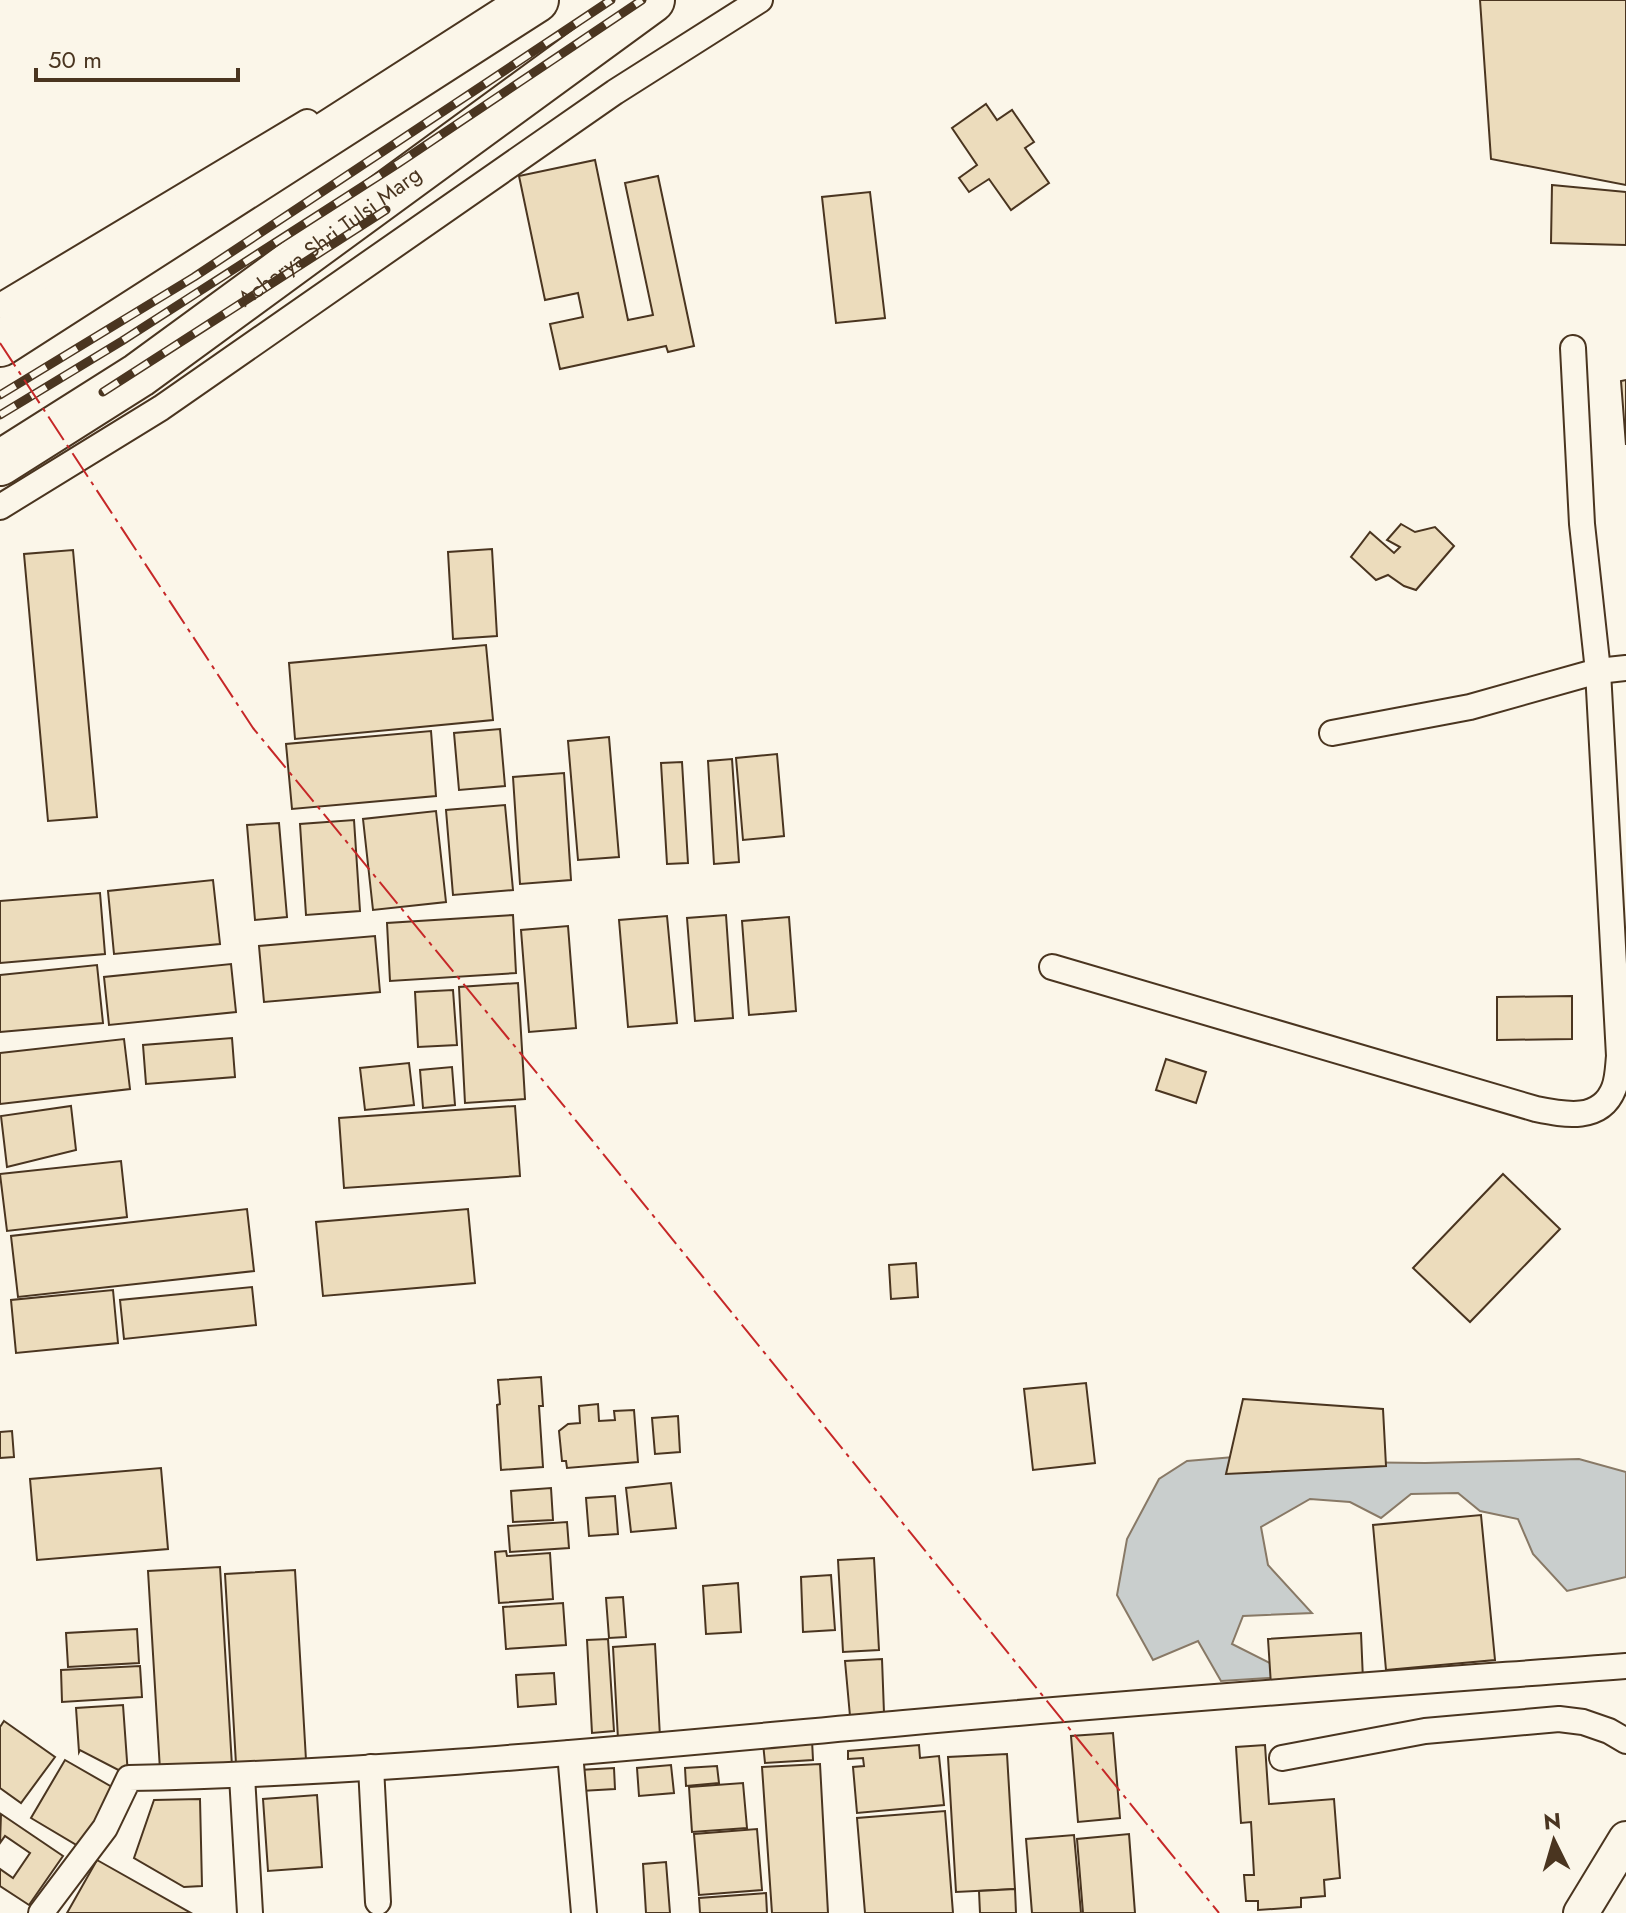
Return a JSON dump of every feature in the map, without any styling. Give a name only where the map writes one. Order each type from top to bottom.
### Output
[{"type":"highway","points":[[0,344],[536,0]]},
{"type":"highway","name":"Acharya Shri Tulsi Marg","points":[[0,463],[139,375],[652,0]]},
{"type":"street","points":[[0,306],[511,0]]},
{"type":"street","points":[[0,507],[161,408],[615,92],[760,0]]},
{"type":"street","points":[[1052,967],[1536,1109],[1566,1116],[1584,1114],[1601,1107],[1614,1088],[1619,1056],[1598,671],[1582,524],[1573,348]]},
{"type":"street","points":[[1332,733],[1470,707],[1598,671],[1626,668]]},
{"type":"street","points":[[41,1913],[105,1828],[129,1778],[242,1776],[570,1753],[963,1717],[1626,1666]]},
{"type":"street","points":[[1282,1758],[1425,1731],[1559,1719],[1583,1722],[1626,1741]]},
{"type":"street","points":[[570,1753],[584,1913]]},
{"type":"street","points":[[371,1767],[378,1902]]},
{"type":"street","points":[[242,1776],[250,1913]]},
{"type":"street","points":[[1581,1913],[1626,1839]]},
{"type":"shaded area","points":[[1234,1457],[1425,1463],[1579,1459],[1626,1472],[1626,1577],[1567,1591],[1533,1554],[1518,1519],[1480,1511],[1458,1493],[1411,1494],[1381,1518],[1350,1502],[1310,1499],[1261,1527],[1268,1565],[1312,1613],[1243,1616],[1232,1644],[1272,1664],[1286,1677],[1221,1681],[1198,1641],[1153,1660],[1117,1595],[1127,1539],[1159,1479],[1187,1461]]},
{"type":"building","points":[[1480,0],[1626,0],[1626,185],[1491,159]]},
{"type":"building","points":[[986,104],[997,120],[1012,110],[1034,142],[1025,148],[1049,183],[1011,210],[989,179],[969,192],[959,178],[977,165],[952,128]]},
{"type":"building","points":[[595,160],[628,320],[653,315],[625,183],[658,176],[694,346],[668,352],[666,346],[560,369],[550,324],[583,317],[578,293],[545,300],[519,176]]},
{"type":"building","points":[[1552,185],[1626,192],[1626,245],[1551,243]]},
{"type":"building","points":[[870,192],[885,318],[836,323],[822,197]]},
{"type":"building","points":[[1626,380],[1626,445],[1621,381]]},
{"type":"building","points":[[1401,524],[1415,532],[1435,527],[1454,546],[1416,590],[1388,575],[1376,580],[1351,557],[1370,532],[1394,553],[1400,547],[1387,540]]},
{"type":"building","points":[[492,549],[497,636],[453,639],[448,552]]},
{"type":"building","points":[[73,550],[97,817],[48,821],[24,554]]},
{"type":"building","points":[[486,645],[493,720],[295,739],[289,663]]},
{"type":"building","points":[[500,729],[505,786],[459,790],[454,733]]},
{"type":"building","points":[[431,731],[436,796],[292,809],[286,744]]},
{"type":"building","points":[[609,737],[619,857],[578,860],[568,741]]},
{"type":"building","points":[[777,754],[784,836],[743,840],[736,758]]},
{"type":"building","points":[[732,759],[739,862],[714,864],[708,761]]},
{"type":"building","points":[[682,762],[688,863],[667,864],[661,763]]},
{"type":"building","points":[[564,773],[571,880],[520,884],[513,777]]},
{"type":"building","points":[[505,805],[513,890],[453,895],[446,810]]},
{"type":"building","points":[[436,811],[446,902],[373,910],[363,819]]},
{"type":"building","points":[[354,820],[360,911],[306,915],[300,824]]},
{"type":"building","points":[[279,823],[287,917],[255,920],[247,825]]},
{"type":"building","points":[[213,880],[220,944],[114,954],[108,891]]},
{"type":"building","points":[[100,893],[105,954],[0,963],[0,901]]},
{"type":"building","points":[[513,915],[516,973],[390,981],[387,923]]},
{"type":"building","points":[[726,915],[733,1018],[695,1021],[687,918]]},
{"type":"building","points":[[667,916],[677,1023],[628,1027],[619,920]]},
{"type":"building","points":[[789,917],[796,1011],[749,1015],[742,921]]},
{"type":"building","points":[[568,926],[576,1028],[529,1032],[521,930]]},
{"type":"building","points":[[375,936],[380,992],[264,1002],[259,946]]},
{"type":"building","points":[[231,964],[236,1012],[109,1025],[104,977]]},
{"type":"building","points":[[97,965],[103,1023],[0,1032],[0,975]]},
{"type":"building","points":[[518,983],[525,1099],[465,1103],[459,987]]},
{"type":"building","points":[[453,990],[457,1045],[418,1047],[415,992]]},
{"type":"building","points":[[1572,996],[1572,1039],[1497,1040],[1497,997]]},
{"type":"building","points":[[232,1038],[235,1077],[146,1084],[143,1045]]},
{"type":"building","points":[[124,1039],[130,1089],[0,1104],[0,1053]]},
{"type":"building","points":[[1166,1059],[1206,1072],[1196,1103],[1156,1090]]},
{"type":"building","points":[[409,1063],[414,1105],[365,1110],[360,1068]]},
{"type":"building","points":[[452,1067],[455,1105],[423,1108],[420,1070]]},
{"type":"building","points":[[71,1106],[76,1150],[7,1167],[1,1116]]},
{"type":"building","points":[[515,1106],[520,1176],[344,1188],[339,1118]]},
{"type":"building","points":[[121,1161],[127,1217],[7,1231],[0,1174]]},
{"type":"building","points":[[1503,1174],[1560,1229],[1470,1322],[1413,1268]]},
{"type":"building","points":[[247,1209],[254,1271],[18,1297],[11,1236]]},
{"type":"building","points":[[468,1209],[475,1283],[323,1296],[316,1222]]},
{"type":"building","points":[[916,1263],[918,1297],[891,1299],[889,1265]]},
{"type":"building","points":[[252,1287],[256,1325],[124,1339],[120,1300]]},
{"type":"building","points":[[113,1290],[118,1343],[16,1353],[11,1300]]},
{"type":"building","points":[[541,1377],[543,1406],[539,1406],[543,1467],[501,1470],[498,1380]]},
{"type":"building","points":[[1086,1383],[1095,1463],[1033,1470],[1024,1389]]},
{"type":"building","points":[[1243,1399],[1383,1409],[1386,1466],[1226,1474]]},
{"type":"building","points":[[598,1404],[599,1421],[615,1420],[614,1411],[634,1410],[638,1462],[567,1468],[566,1461],[562,1461],[559,1431],[568,1424],[580,1423],[579,1406]]},
{"type":"building","points":[[678,1416],[680,1452],[655,1454],[652,1418]]},
{"type":"building","points":[[12,1431],[14,1457],[0,1458],[0,1432]]},
{"type":"building","points":[[161,1468],[168,1549],[37,1560],[30,1479]]},
{"type":"building","points":[[671,1483],[676,1528],[631,1532],[626,1488]]},
{"type":"building","points":[[551,1488],[553,1520],[513,1522],[511,1491]]},
{"type":"building","points":[[615,1496],[618,1534],[589,1536],[586,1498]]},
{"type":"building","points":[[1481,1515],[1495,1660],[1386,1670],[1373,1525]]},
{"type":"building","points":[[567,1522],[569,1548],[510,1552],[508,1526]]},
{"type":"building","points":[[506,1551],[507,1556],[550,1553],[553,1599],[499,1603],[495,1552]]},
{"type":"building","points":[[874,1558],[879,1650],[843,1652],[838,1560]]},
{"type":"building","points":[[220,1567],[232,1766],[160,1770],[148,1571]]},
{"type":"building","points":[[295,1570],[306,1760],[236,1764],[225,1574]]},
{"type":"building","points":[[831,1575],[835,1630],[803,1632],[801,1577]]},
{"type":"building","points":[[738,1583],[741,1632],[706,1634],[703,1586]]},
{"type":"building","points":[[623,1597],[626,1637],[609,1638],[606,1598]]},
{"type":"building","points":[[563,1603],[566,1645],[506,1649],[503,1607]]},
{"type":"building","points":[[137,1629],[139,1663],[68,1667],[66,1633]]},
{"type":"building","points":[[1361,1633],[1363,1680],[1271,1685],[1268,1639]]},
{"type":"building","points":[[608,1639],[614,1731],[592,1733],[587,1640]]},
{"type":"building","points":[[655,1644],[660,1737],[618,1739],[613,1647]]},
{"type":"building","points":[[882,1659],[884,1713],[850,1716],[845,1661]]},
{"type":"building","points":[[140,1666],[142,1697],[62,1702],[61,1670]]},
{"type":"building","points":[[554,1673],[556,1704],[518,1707],[516,1675]]},
{"type":"building","points":[[123,1705],[128,1775],[79,1752],[76,1708]]},
{"type":"building","points":[[4,1721],[55,1757],[21,1803],[0,1788],[0,1727]]},
{"type":"building","points":[[1113,1733],[1120,1818],[1078,1822],[1071,1736]]},
{"type":"building","points":[[812,1740],[813,1760],[765,1763],[763,1743]]},
{"type":"building","points":[[919,1745],[920,1758],[939,1756],[944,1805],[857,1813],[853,1767],[864,1766],[863,1758],[848,1759],[848,1751]]},
{"type":"building","points":[[1265,1745],[1269,1804],[1334,1799],[1340,1878],[1324,1880],[1325,1896],[1301,1898],[1301,1907],[1258,1910],[1258,1901],[1246,1901],[1244,1875],[1254,1875],[1251,1822],[1241,1823],[1236,1747]]},
{"type":"building","points":[[1007,1754],[1015,1889],[956,1892],[948,1757]]},
{"type":"building","points":[[65,1760],[119,1791],[85,1850],[31,1818]]},
{"type":"building","points":[[820,1764],[828,1913],[772,1913],[762,1767]]},
{"type":"building","points":[[671,1765],[674,1793],[639,1796],[637,1768]]},
{"type":"building","points":[[717,1766],[719,1783],[686,1786],[685,1768]]},
{"type":"building","points":[[614,1768],[615,1789],[581,1791],[579,1770]]},
{"type":"building","points":[[743,1783],[747,1828],[692,1832],[689,1787]]},
{"type":"building","points":[[317,1795],[322,1867],[268,1871],[263,1799]]},
{"type":"building","points":[[200,1799],[202,1886],[184,1887],[134,1858],[154,1800]]},
{"type":"building","points":[[945,1811],[953,1913],[865,1913],[857,1818]]},
{"type":"building","points":[[1,1814],[63,1856],[29,1905],[0,1886],[0,1869],[13,1878],[30,1853],[5,1836],[0,1843]]},
{"type":"building","points":[[757,1829],[762,1890],[699,1895],[694,1834]]},
{"type":"building","points":[[1129,1834],[1135,1913],[1083,1913],[1077,1839]]},
{"type":"building","points":[[1074,1835],[1081,1913],[1032,1913],[1026,1839]]},
{"type":"building","points":[[97,1860],[191,1913],[67,1913]]},
{"type":"building","points":[[666,1862],[670,1913],[646,1913],[643,1864]]},
{"type":"building","points":[[1015,1889],[1016,1913],[980,1913],[979,1891]]},
{"type":"building","points":[[766,1893],[767,1913],[700,1913],[699,1898]]},
{"type":"railway","points":[[0,395],[194,277],[611,0]]},
{"type":"railway","points":[[0,415],[122,341],[399,163],[642,0]]},
{"type":"railway","points":[[103,392],[386,210]]},
{"type":"power","points":[[0,343],[253,728],[1219,1913]]}]
